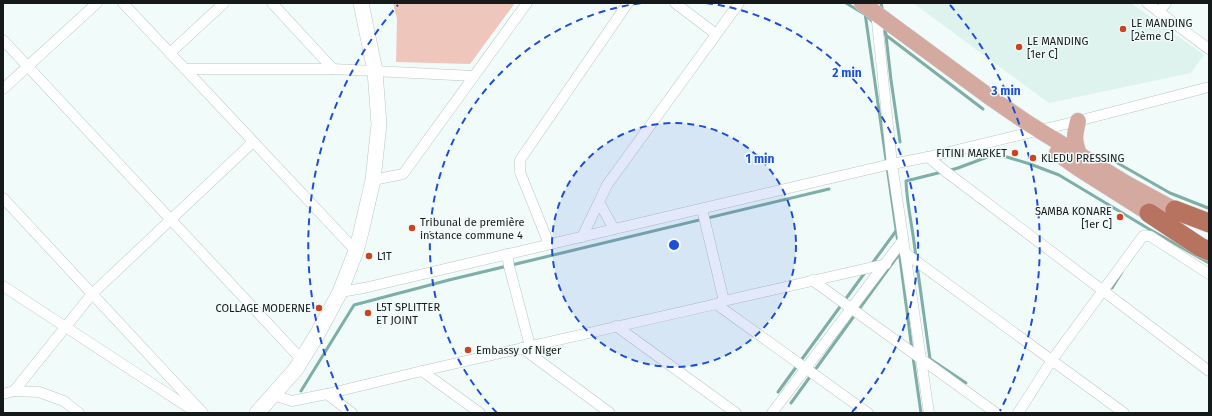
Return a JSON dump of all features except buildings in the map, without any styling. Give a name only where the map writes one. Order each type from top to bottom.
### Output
[{"type":"highway","points":[[1175,210],[1209,222]]},
{"type":"highway","points":[[1150,213],[1200,247],[1209,251]]},
{"type":"main road","points":[[257,413],[296,369],[302,360],[340,292],[356,251],[373,180],[378,124],[376,71],[361,3]]},
{"type":"main road","points":[[862,3],[1033,129],[1127,184],[1209,228]]},
{"type":"main road","points":[[1078,122],[1074,136],[1079,155]]},
{"type":"main road","points":[[1033,129],[1056,153],[1078,168],[1150,213],[1209,241]]},
{"type":"street","points":[[3,90],[97,3]]},
{"type":"street","points":[[123,3],[356,251]]},
{"type":"street","points":[[170,53],[224,3]]},
{"type":"street","points":[[272,3],[333,69]]},
{"type":"street","points":[[373,180],[403,174],[527,3]]},
{"type":"street","points":[[549,244],[520,172],[520,160],[628,3]]},
{"type":"street","points":[[675,3],[716,34]]},
{"type":"street","points":[[582,237],[607,185],[739,3]]},
{"type":"street","points":[[1147,3],[1209,49]]},
{"type":"street","points":[[1159,12],[1166,3]]},
{"type":"street","points":[[876,12],[892,164],[929,413]]},
{"type":"street","points":[[3,40],[302,360]]},
{"type":"street","points":[[185,69],[333,69],[474,76]]},
{"type":"street","points":[[340,292],[364,288],[892,164],[928,157],[1033,129],[1078,122],[1209,87]]},
{"type":"street","points":[[14,391],[92,294],[253,142]]},
{"type":"street","points":[[928,157],[1209,371]]},
{"type":"street","points":[[3,198],[203,413]]},
{"type":"street","points":[[599,202],[614,229]]},
{"type":"street","points":[[702,209],[720,302],[805,369],[868,413]]},
{"type":"street","points":[[1018,413],[1052,360],[1143,236],[1150,236],[1209,274]]},
{"type":"street","points":[[772,413],[903,240]]},
{"type":"street","points":[[905,253],[1124,413]]},
{"type":"street","points":[[507,254],[526,347],[610,413]]},
{"type":"street","points":[[273,395],[292,401],[327,394],[422,370],[886,264]]},
{"type":"street","points":[[812,280],[996,413]]},
{"type":"street","points":[[3,286],[197,413]]},
{"type":"street","points":[[616,326],[736,413]]},
{"type":"street","points":[[422,370],[480,413]]},
{"type":"street","points":[[3,394],[14,391],[39,392],[64,401],[79,413]]},
{"type":"street","points":[[327,394],[352,413]]},
{"type":"shaded area","points":[[393,3],[515,3],[470,64],[396,62],[397,19]]},
{"type":"shaded area","points":[[913,3],[1131,3],[1204,55],[1191,73],[1049,103]]},
{"type":"waterway","points":[[846,3],[866,15],[875,24]]},
{"type":"waterway","points":[[881,3],[883,12]]},
{"type":"waterway","points":[[865,13],[898,243]]},
{"type":"waterway","points":[[885,27],[900,142]]},
{"type":"waterway","points":[[882,31],[983,109]]},
{"type":"waterway","points":[[947,171],[990,156],[1007,157],[1030,164],[1059,175],[1209,263]]},
{"type":"waterway","points":[[1114,161],[1170,193],[1208,208]]},
{"type":"waterway","points":[[916,259],[906,181],[942,172]]},
{"type":"waterway","points":[[301,391],[354,305],[449,280],[829,189]]},
{"type":"waterway","points":[[871,265],[896,231]]},
{"type":"waterway","points":[[899,250],[912,350]]},
{"type":"waterway","points":[[791,403],[899,254]]},
{"type":"waterway","points":[[917,265],[930,359],[966,383]]},
{"type":"waterway","points":[[778,392],[866,271]]},
{"type":"waterway","points":[[1112,288],[1122,272]]},
{"type":"waterway","points":[[913,357],[921,413]]},
{"type":"place","name":"LE MANDING [2ème C]","points":[[1123,29]]},
{"type":"place","name":"LE MANDING [1er C]","points":[[1019,47]]},
{"type":"place","name":"FITINI MARKET","points":[[1015,153]]},
{"type":"place","name":"KLEDU PRESSING","points":[[1033,158]]},
{"type":"place","name":"SAMBA KONARE [1er C]","points":[[1120,217]]},
{"type":"place","name":"Tribunal de première instance commune 4","points":[[412,228]]},
{"type":"place","name":"L1T","points":[[369,256]]},
{"type":"place","name":"COLLAGE MODERNE","points":[[319,308]]},
{"type":"place","name":"L5T SPLITTER ET JOINT","points":[[368,313]]},
{"type":"place","name":"Embassy of Niger","points":[[468,350]]}]
